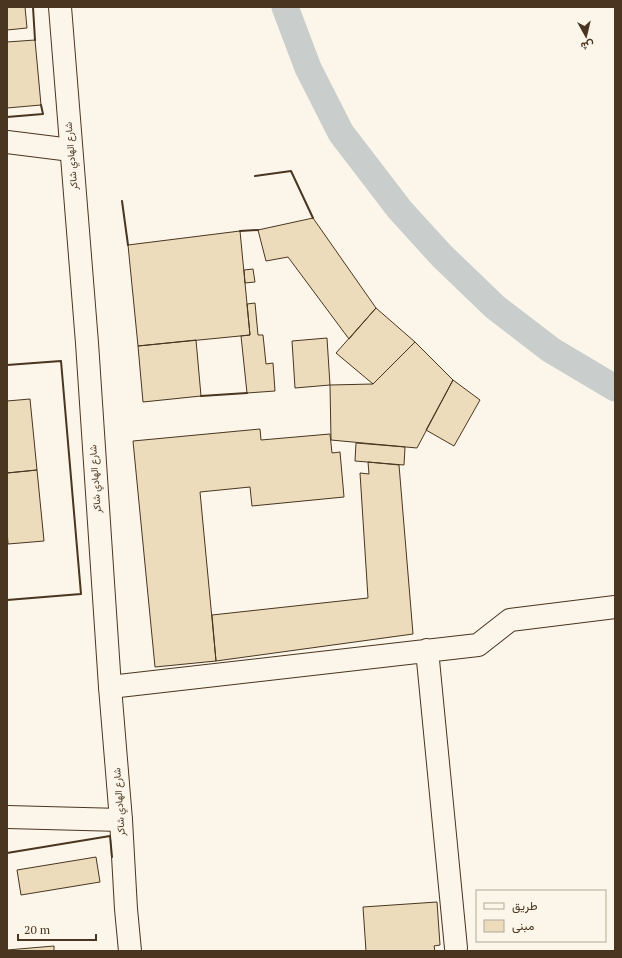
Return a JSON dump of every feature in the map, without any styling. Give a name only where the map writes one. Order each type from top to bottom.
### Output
[{"type":"street","name":"شارع الهادي شاكر","points":[[60,7],[87,344],[110,687],[130,951]]},
{"type":"street","points":[[7,142],[71,150]]},
{"type":"street","points":[[110,687],[478,644],[510,620],[615,607]]},
{"type":"street","points":[[427,650],[456,948]]},
{"type":"street","points":[[7,817],[121,820]]},
{"type":"building","points":[[7,7],[25,7],[27,28],[7,30]]},
{"type":"building","points":[[35,40],[41,105],[7,108],[7,42]]},
{"type":"building","points":[[313,218],[376,308],[349,339],[288,257],[266,261],[258,230]]},
{"type":"building","points":[[240,231],[250,335],[138,346],[128,245]]},
{"type":"building","points":[[253,269],[255,282],[245,283],[244,270]]},
{"type":"building","points":[[255,303],[258,335],[263,335],[266,364],[273,363],[275,391],[247,393],[241,336],[250,335],[247,304]]},
{"type":"building","points":[[376,308],[415,342],[373,384],[336,353]]},
{"type":"building","points":[[327,338],[330,385],[295,388],[292,341]]},
{"type":"building","points":[[196,340],[201,396],[143,402],[138,346]]},
{"type":"building","points":[[415,342],[453,380],[417,448],[331,440],[330,385],[373,384]]},
{"type":"building","points":[[453,380],[480,400],[454,446],[426,430]]},
{"type":"building","points":[[30,399],[37,470],[7,473],[7,401]]},
{"type":"building","points":[[260,429],[261,440],[330,434],[332,453],[340,452],[344,497],[252,506],[250,487],[200,492],[216,661],[155,667],[133,441]]},
{"type":"building","points":[[356,443],[405,447],[404,465],[355,461]]},
{"type":"building","points":[[368,462],[399,465],[413,634],[216,661],[212,615],[368,598],[360,473],[369,474]]},
{"type":"building","points":[[37,470],[44,541],[8,544],[7,473]]},
{"type":"building","points":[[96,857],[100,882],[21,895],[17,870]]},
{"type":"building","points":[[437,902],[440,945],[434,946],[435,951],[366,951],[363,907]]},
{"type":"building","points":[[54,946],[54,951],[7,951],[7,950]]},
{"type":"waterway","points":[[285,7],[308,68],[341,133],[400,210],[442,256],[495,307],[551,350],[615,388]]},
{"type":"wall","points":[[33,7],[35,40]]},
{"type":"wall","points":[[7,117],[43,114],[41,105]]},
{"type":"wall","points":[[255,176],[291,171],[313,218]]},
{"type":"wall","points":[[122,201],[128,245]]},
{"type":"wall","points":[[240,231],[258,230]]},
{"type":"wall","points":[[7,365],[61,361],[81,594],[7,600]]},
{"type":"wall","points":[[201,396],[247,393]]},
{"type":"wall","points":[[7,853],[110,836],[112,857]]}]
